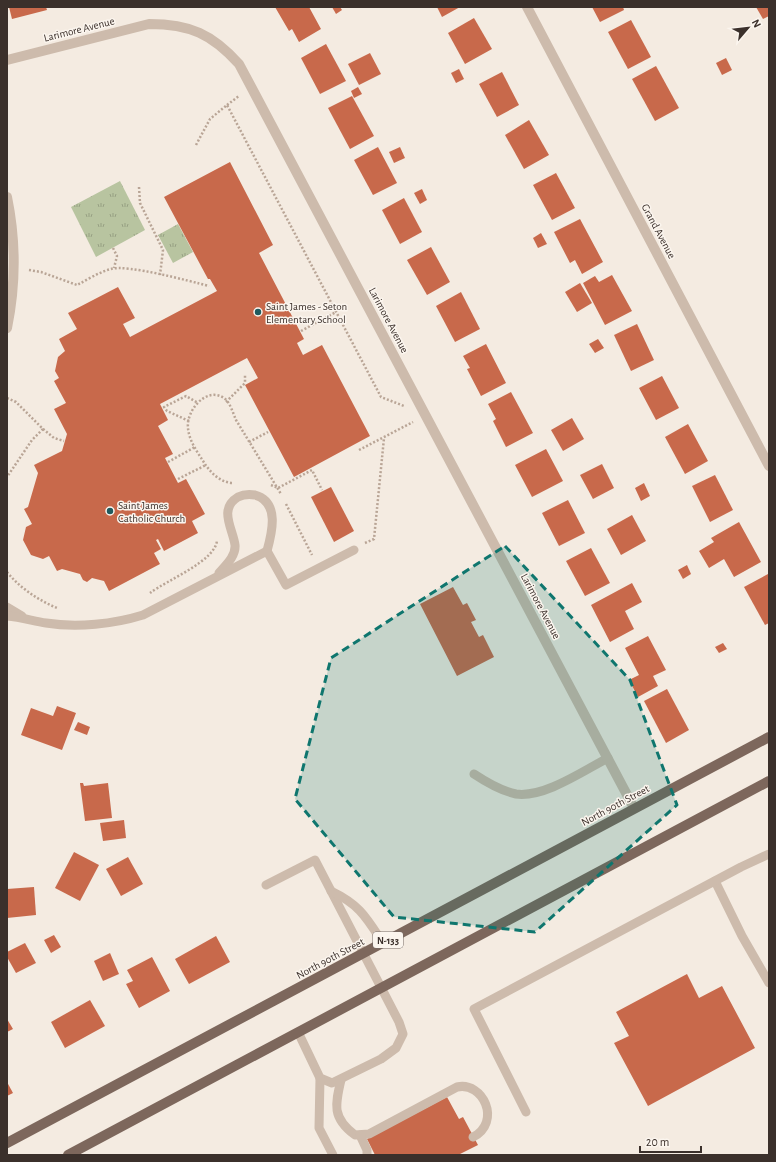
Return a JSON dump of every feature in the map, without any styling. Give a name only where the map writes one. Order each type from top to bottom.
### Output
[{"type":"main road","name":"North 90th Street","points":[[7,1143],[769,737]]},
{"type":"main road","points":[[68,1155],[769,781]]},
{"type":"street","name":"Grand Avenue","points":[[527,7],[769,466]]},
{"type":"street","name":"Larimore Avenue","points":[[7,60],[149,24],[171,24],[192,29],[211,38],[226,49],[239,64],[634,808]]},
{"type":"street","points":[[7,197],[15,247],[12,306],[7,328]]},
{"type":"lane","points":[[216,578],[231,560],[235,546],[227,519],[231,504],[236,498],[250,494],[264,500],[269,506],[272,515],[273,530],[267,551],[286,585],[354,550]]},
{"type":"lane","points":[[7,616],[25,617],[46,623],[67,624],[127,620],[143,615],[267,551]]},
{"type":"lane","points":[[7,607],[25,617]]},
{"type":"lane","points":[[474,774],[485,782],[517,794],[535,793],[554,786],[608,758]]},
{"type":"lane","points":[[526,1112],[474,1009],[715,881],[769,854]]},
{"type":"lane","points":[[266,885],[315,860],[382,988],[399,1022],[403,1034],[396,1048],[381,1059],[341,1080],[332,1083],[320,1078]]},
{"type":"lane","points":[[715,881],[742,936],[769,983]]},
{"type":"lane","points":[[331,891],[348,899],[364,913],[383,943]]},
{"type":"lane","points":[[298,1032],[320,1078],[319,1128],[333,1155]]},
{"type":"lane","points":[[341,1080],[336,1102],[337,1114],[345,1127],[355,1135],[369,1134],[457,1087],[465,1085],[474,1090],[483,1099],[488,1111],[487,1123],[482,1132],[473,1137]]},
{"type":"lane","points":[[360,1135],[367,1150],[367,1155]]},
{"type":"path","points":[[196,145],[210,119],[227,105],[381,397],[404,407],[407,412]]},
{"type":"path","points":[[139,188],[140,203],[163,250],[160,275]]},
{"type":"path","points":[[113,248],[117,256],[114,268]]},
{"type":"path","points":[[14,267],[41,272],[77,285],[114,268],[160,275],[209,286]]},
{"type":"path","points":[[301,331],[336,312]]},
{"type":"path","points":[[226,402],[244,383],[245,374]]},
{"type":"path","points":[[188,421],[167,411],[164,407],[186,396],[198,403]]},
{"type":"path","points":[[231,483],[219,479],[206,465],[190,438],[188,421],[190,414],[202,399],[214,396],[224,398],[249,442],[278,488],[319,568]]},
{"type":"path","points":[[7,398],[16,402],[54,438],[64,441]]},
{"type":"path","points":[[359,450],[426,416]]},
{"type":"path","points":[[410,417],[413,422]]},
{"type":"path","points":[[7,477],[32,440],[43,429]]},
{"type":"path","points":[[249,442],[268,432]]},
{"type":"path","points":[[354,550],[374,538],[384,438]]},
{"type":"path","points":[[168,462],[195,447]]},
{"type":"path","points":[[178,479],[206,465]]},
{"type":"path","points":[[278,488],[312,470],[322,490]]},
{"type":"path","points":[[225,489],[231,483],[236,481]]},
{"type":"path","points":[[266,482],[278,488]]},
{"type":"path","points":[[146,597],[161,584],[200,563],[211,554],[218,542],[217,535]]},
{"type":"path","points":[[7,572],[13,580],[34,596],[59,609]]},
{"type":"highlighted area","points":[[505,546],[630,680],[677,805],[535,932],[394,917],[295,799],[331,658]]},
{"type":"green space","points":[[120,181],[145,230],[96,257],[71,207]]},
{"type":"green space","points":[[178,224],[193,252],[173,263],[158,235]]},
{"type":"building","points":[[9,7],[46,7],[47,10],[12,19]]},
{"type":"building","points":[[275,7],[309,7],[321,29],[299,42],[292,29],[289,31]]},
{"type":"building","points":[[332,7],[340,7],[342,10],[336,14]]},
{"type":"building","points":[[437,7],[460,7],[442,17]]},
{"type":"building","points":[[592,7],[623,7],[624,10],[600,22]]},
{"type":"building","points":[[756,7],[769,7],[769,16],[763,19]]},
{"type":"building","points":[[474,18],[492,49],[465,64],[448,33]]},
{"type":"building","points":[[631,20],[651,57],[628,69],[608,32]]},
{"type":"building","points":[[326,44],[346,81],[320,94],[301,58]]},
{"type":"building","points":[[370,53],[381,74],[359,85],[348,64]]},
{"type":"building","points":[[726,58],[732,70],[722,75],[716,63]]},
{"type":"building","points":[[656,66],[679,108],[655,121],[632,79]]},
{"type":"building","points":[[459,69],[464,79],[456,83],[451,73]]},
{"type":"building","points":[[502,72],[519,105],[497,117],[479,84]]},
{"type":"building","points":[[358,87],[362,94],[354,98],[351,91]]},
{"type":"building","points":[[352,96],[374,136],[350,149],[328,108]]},
{"type":"building","points":[[529,120],[549,155],[524,169],[505,135]]},
{"type":"building","points":[[378,147],[397,183],[373,195],[354,160]]},
{"type":"building","points":[[400,147],[405,158],[394,163],[389,152]]},
{"type":"building","points":[[230,162],[273,245],[259,253],[304,339],[297,343],[303,355],[322,345],[370,436],[294,477],[245,385],[258,378],[247,358],[160,404],[168,420],[158,426],[173,454],[165,458],[178,483],[186,479],[205,514],[192,521],[198,533],[164,551],[158,539],[156,540],[161,549],[154,553],[160,564],[109,591],[104,581],[92,578],[87,582],[83,580],[80,574],[62,569],[57,571],[49,556],[43,559],[31,555],[23,540],[26,527],[32,524],[24,509],[28,507],[38,473],[34,465],[62,451],[67,434],[54,409],[66,403],[54,381],[59,378],[55,371],[58,357],[65,351],[59,339],[77,329],[68,313],[118,287],[135,318],[123,324],[130,337],[217,291],[210,279],[208,279],[164,197]]},
{"type":"building","points":[[556,173],[575,208],[552,220],[533,185]]},
{"type":"building","points":[[422,189],[427,200],[420,204],[414,193]]},
{"type":"building","points":[[404,198],[422,232],[400,244],[382,210]]},
{"type":"building","points":[[580,219],[603,262],[582,274],[575,260],[570,263],[554,232]]},
{"type":"building","points":[[541,233],[547,244],[538,248],[533,238]]},
{"type":"building","points":[[431,247],[450,282],[427,295],[407,260]]},
{"type":"building","points":[[612,275],[632,311],[605,325],[583,283],[595,276],[599,282]]},
{"type":"building","points":[[580,283],[592,303],[577,312],[565,292]]},
{"type":"building","points":[[461,292],[480,329],[455,342],[436,306]]},
{"type":"building","points":[[637,324],[654,360],[631,371],[614,335]]},
{"type":"building","points":[[598,339],[604,348],[595,353],[589,344]]},
{"type":"building","points":[[486,344],[506,383],[481,396],[467,369],[470,368],[463,356]]},
{"type":"building","points":[[662,376],[679,408],[656,420],[639,388]]},
{"type":"building","points":[[511,392],[533,433],[506,447],[493,421],[496,419],[488,404]]},
{"type":"building","points":[[572,418],[584,439],[563,451],[551,430]]},
{"type":"building","points":[[688,424],[708,461],[685,474],[665,437]]},
{"type":"building","points":[[546,449],[563,481],[532,497],[515,465]]},
{"type":"building","points":[[602,464],[614,488],[593,499],[580,475]]},
{"type":"building","points":[[715,475],[733,510],[710,522],[692,486]]},
{"type":"building","points":[[644,483],[650,496],[641,501],[635,488]]},
{"type":"building","points":[[331,487],[354,531],[334,542],[311,497]]},
{"type":"building","points":[[568,500],[585,533],[559,546],[542,513]]},
{"type":"building","points":[[632,515],[646,541],[621,555],[607,529]]},
{"type":"building","points":[[739,522],[761,562],[734,577],[724,559],[709,568],[699,551],[714,542],[711,538]]},
{"type":"building","points":[[591,548],[610,583],[585,596],[566,561]]},
{"type":"building","points":[[687,565],[691,574],[683,579],[678,570]]},
{"type":"building","points":[[768,574],[769,623],[765,625],[744,587]]},
{"type":"building","points":[[632,583],[642,602],[625,611],[634,629],[610,642],[591,605]]},
{"type":"building","points":[[453,587],[463,605],[467,603],[476,620],[471,622],[479,637],[483,635],[494,657],[457,676],[420,604]]},
{"type":"building","points":[[648,636],[666,670],[653,676],[658,686],[638,697],[629,680],[639,675],[625,648]]},
{"type":"building","points":[[723,643],[727,649],[719,653],[715,647]]},
{"type":"building","points":[[667,689],[689,730],[666,743],[644,701]]},
{"type":"building","points":[[57,706],[76,713],[62,750],[21,735],[31,708],[53,716]]},
{"type":"building","points":[[78,722],[90,727],[87,735],[74,730]]},
{"type":"building","points":[[80,783],[83,783],[84,786],[108,783],[112,818],[85,821]]},
{"type":"building","points":[[124,820],[126,838],[103,841],[100,823]]},
{"type":"building","points":[[74,852],[99,865],[80,901],[55,888]]},
{"type":"building","points":[[128,857],[143,884],[121,896],[106,869]]},
{"type":"building","points":[[34,887],[36,915],[7,918],[7,889]]},
{"type":"building","points":[[54,935],[61,947],[51,953],[44,940]]},
{"type":"building","points":[[216,936],[230,962],[189,984],[175,959]]},
{"type":"building","points":[[25,943],[36,963],[16,973],[7,957],[7,952]]},
{"type":"building","points":[[110,953],[119,974],[103,981],[94,961]]},
{"type":"building","points":[[152,957],[170,991],[139,1008],[126,984],[133,981],[127,970]]},
{"type":"building","points":[[687,974],[699,998],[722,986],[755,1048],[648,1106],[614,1043],[629,1036],[616,1012]]},
{"type":"building","points":[[90,1000],[105,1026],[65,1048],[51,1022]]},
{"type":"building","points":[[7,1019],[13,1029],[7,1032]]},
{"type":"building","points":[[7,1082],[13,1093],[7,1096]]},
{"type":"building","points":[[447,1097],[459,1119],[463,1117],[478,1145],[460,1154],[461,1155],[375,1155],[367,1139]]},
{"type":"place","name":"Saint James - Seton Elementary School","points":[[258,312]]},
{"type":"place","name":"Saint James Catholic Church","points":[[110,511]]}]
